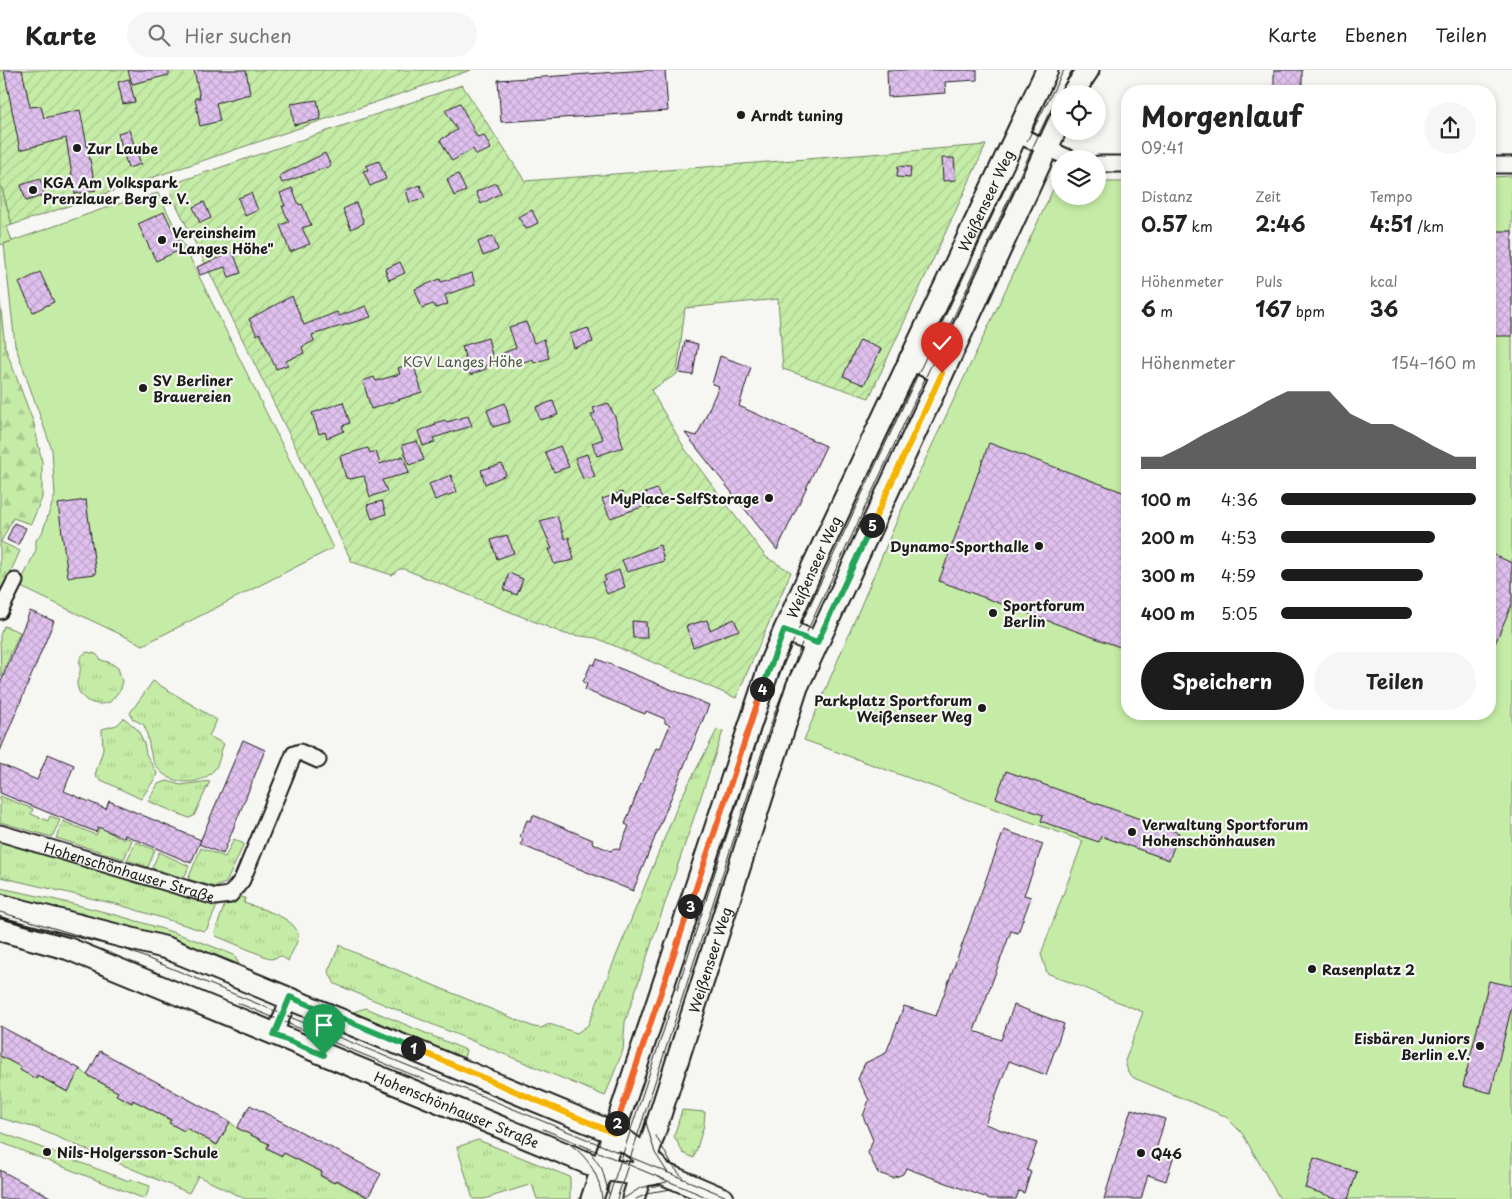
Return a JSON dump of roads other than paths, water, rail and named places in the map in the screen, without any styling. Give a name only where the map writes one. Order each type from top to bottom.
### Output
[{"type":"main road","name":"Weißenseer Weg","points":[[592,1199],[748,728],[784,630],[1047,70]]},
{"type":"main road","points":[[1078,85],[1088,70]]},
{"type":"main road","name":"Weißenseer Weg","points":[[633,1199],[650,1168],[796,687],[1051,139]]},
{"type":"main road","points":[[910,359],[942,373]]},
{"type":"main road","points":[[784,630],[817,643]]},
{"type":"main road","points":[[0,906],[167,948],[290,997],[614,1133],[650,1168],[723,1199]]},
{"type":"main road","name":"Hohenschönhauser Straße","points":[[0,930],[69,949],[602,1169],[650,1168]]},
{"type":"street","points":[[1016,134],[1051,150]]},
{"type":"street","points":[[1106,164],[1121,164]]},
{"type":"street","points":[[1496,165],[1512,165]]},
{"type":"street","points":[[0,611],[14,581]]},
{"type":"street","name":"Hohenschönhauser Straße","points":[[0,833],[215,897],[230,895],[242,880],[294,754],[300,752],[318,760]]},
{"type":"street","points":[[274,1035],[290,997]]},
{"type":"tram line","points":[[1027,141],[1064,70]]},
{"type":"tram line","points":[[617,1199],[775,712],[804,638],[1046,119],[1072,70]]},
{"type":"tram line","points":[[677,990],[776,683],[796,635],[1008,182]]},
{"type":"tram line","points":[[0,912],[127,950],[732,1199]]},
{"type":"tram line","points":[[238,1003],[425,1080]]},
{"type":"tram line","points":[[608,1199],[670,1011]]},
{"type":"tram line","points":[[645,1119],[655,1153],[668,1173]]},
{"type":"tram line","points":[[543,1129],[711,1199]]},
{"type":"tram line","points":[[656,1136],[672,1165],[683,1178]]},
{"type":"tram line","points":[[571,1145],[588,1162],[599,1183],[602,1199]]},
{"type":"tram line","points":[[588,1149],[602,1169],[609,1194]]},
{"type":"tram line","points":[[623,1199],[640,1188],[667,1182]]},
{"type":"tram line","points":[[636,1199],[652,1192],[672,1189]]},
{"type":"place","name":"Arndt tuning","points":[[741,115]]},
{"type":"place","name":"Zur Laube","points":[[77,148]]},
{"type":"place","name":"KGA Am Volkspark Prenzlauer Berg e. V.","points":[[33,190]]},
{"type":"place","name":"Vereinsheim \"Langes Höhe\"","points":[[162,240]]},
{"type":"place","name":"SV Berliner Brauereien","points":[[143,388]]},
{"type":"place","name":"MyPlace-SelfStorage","points":[[769,498]]},
{"type":"place","name":"Dynamo-Sporthalle","points":[[1039,546]]},
{"type":"place","name":"Sportforum Berlin","points":[[993,613]]},
{"type":"place","name":"Parkplatz Sportforum Weißenseer Weg","points":[[982,708]]},
{"type":"place","name":"Verwaltung Sportforum Hohenschönhausen","points":[[1132,832]]},
{"type":"place","name":"Rasenplatz 2","points":[[1312,969]]},
{"type":"place","name":"Eisbären Juniors Berlin e.V.","points":[[1480,1046]]},
{"type":"place","name":"Nils-Holgersson-Schule","points":[[47,1152]]},
{"type":"place","name":"Q46","points":[[1141,1153]]},
{"type":"park label","name":"KGV Langes Höhe","points":[[463,361]]}]
